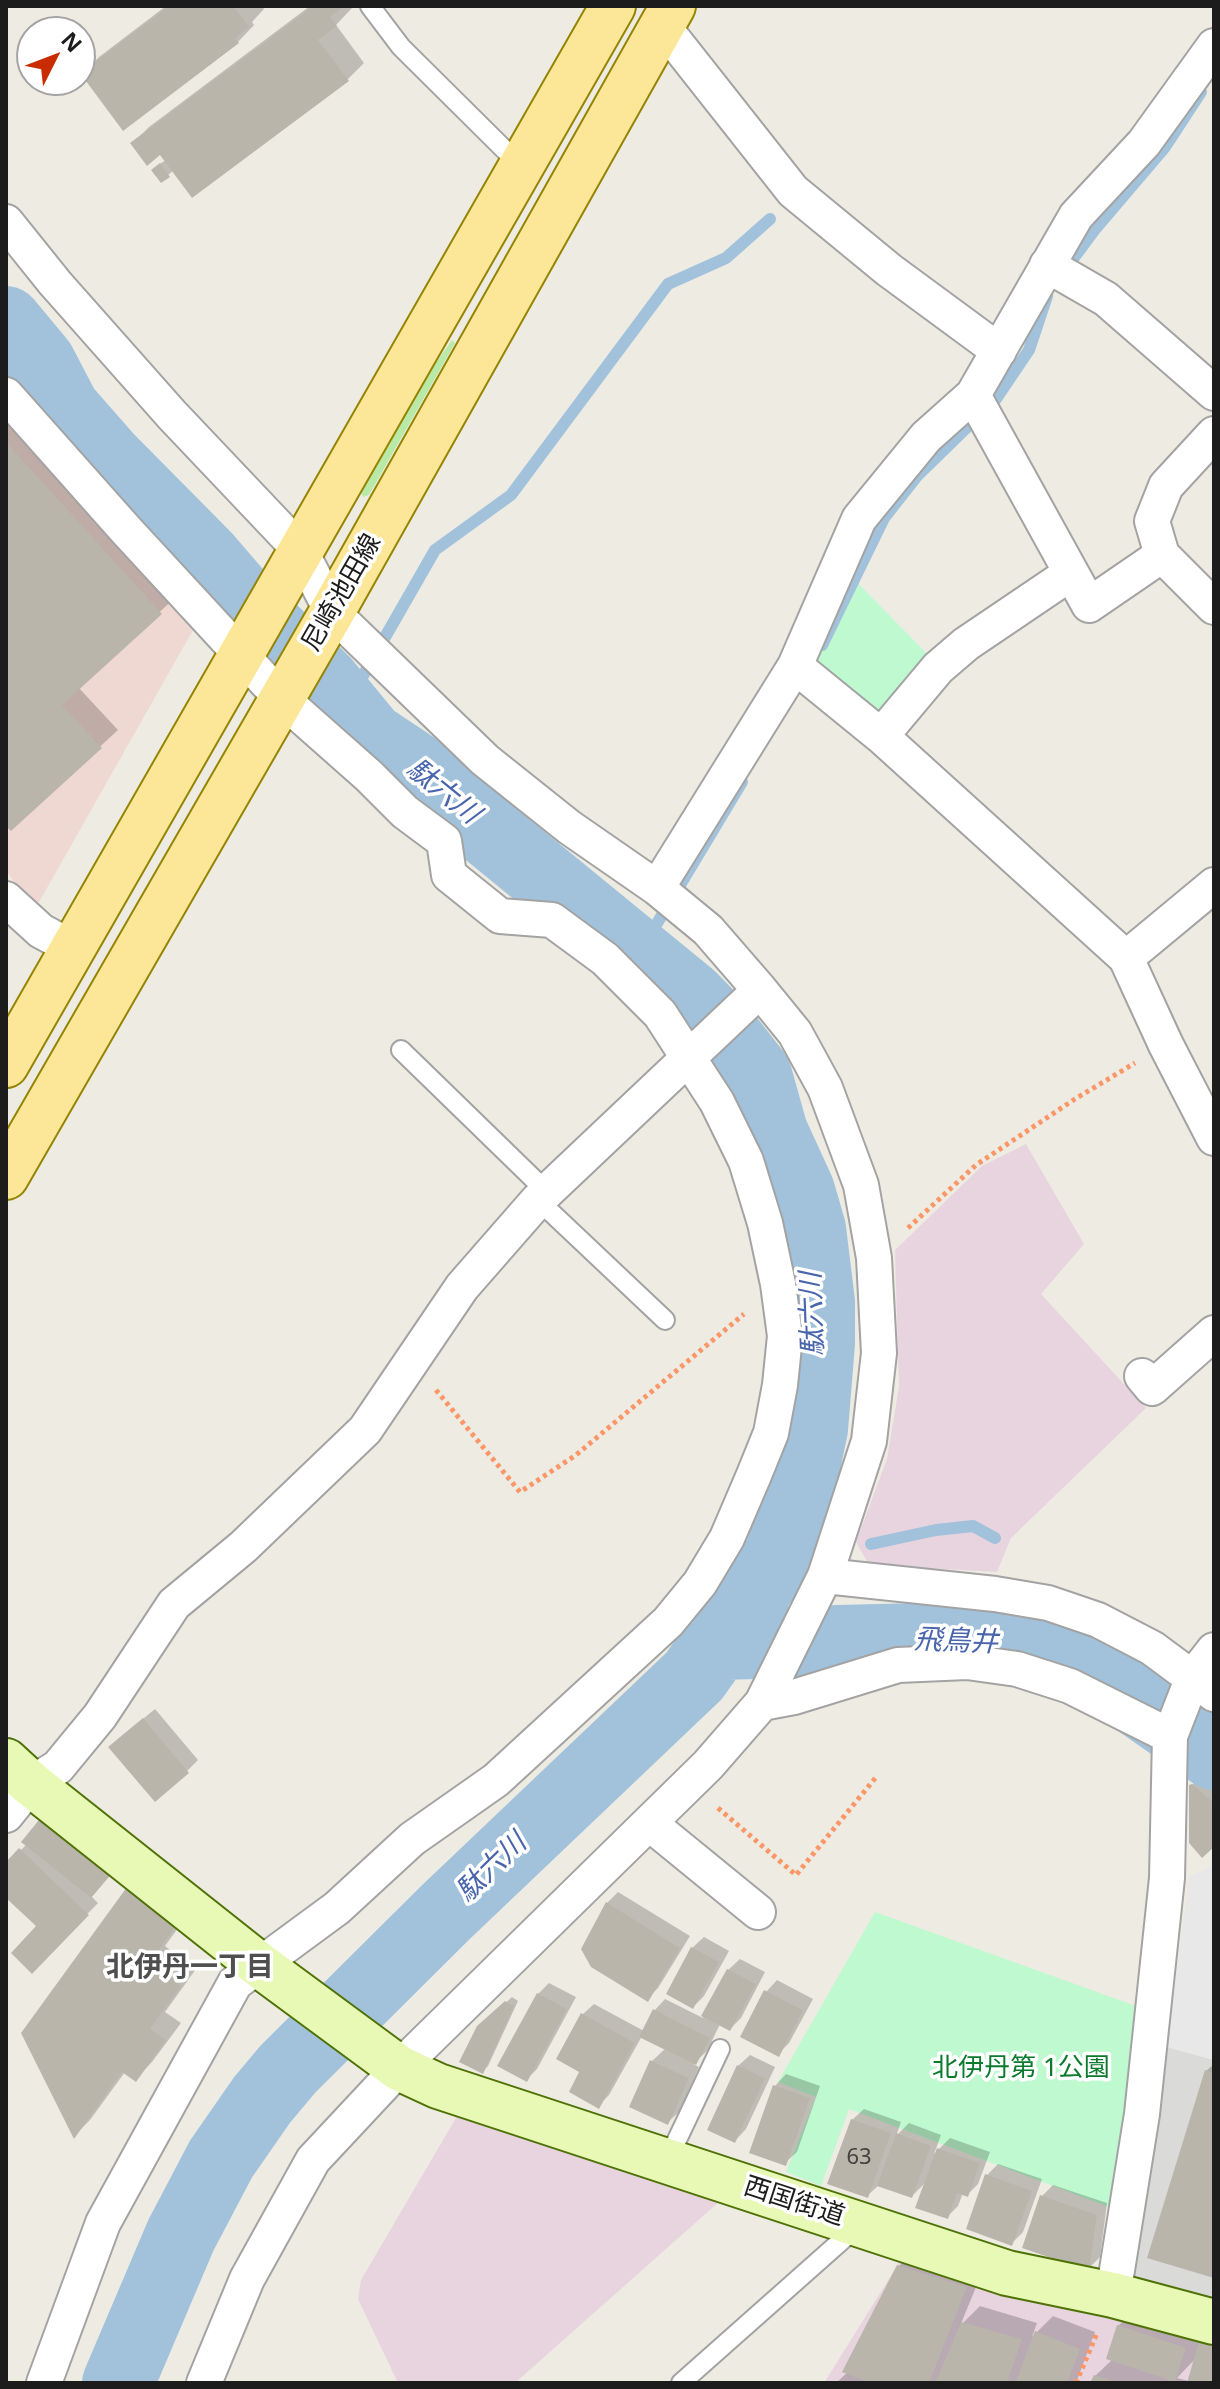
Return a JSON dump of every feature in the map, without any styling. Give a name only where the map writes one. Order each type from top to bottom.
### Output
[{"type":"main road","points":[[6,1065],[613,6]]},
{"type":"main road","name":"尼崎池田線","points":[[6,1177],[332,612],[664,12]]},
{"type":"street","points":[[664,12],[793,191],[889,270],[999,351]]},
{"type":"street","points":[[657,888],[795,666],[859,519],[926,437],[973,395],[1076,216],[1144,143],[1214,46]]},
{"type":"street","points":[[6,222],[55,283],[172,415],[300,550],[332,612],[485,760],[569,827],[657,888],[708,930],[760,990],[795,1033],[825,1088],[861,1185],[874,1258],[879,1353],[869,1441],[819,1590],[767,1692],[689,1784],[391,2062],[313,2160],[247,2279],[204,2383]]},
{"type":"street","points":[[1047,265],[1106,299],[1214,393]]},
{"type":"street","points":[[6,395],[282,699],[405,812],[444,841],[449,875],[500,916],[552,920],[605,959],[660,1014],[717,1102],[746,1161],[765,1223],[785,1336],[771,1433],[727,1538],[700,1583],[668,1622],[496,1780],[412,1839],[265,1968],[235,1983],[103,2223],[44,2383]]},
{"type":"street","points":[[973,395],[1089,605],[1162,555]]},
{"type":"street","points":[[1214,434],[1166,486],[1152,521],[1162,555],[1214,607]]},
{"type":"street","points":[[881,736],[938,668],[966,644],[1071,573]]},
{"type":"street","points":[[795,666],[881,736],[1126,958],[1214,1138]]},
{"type":"street","points":[[1126,958],[1214,885]]},
{"type":"street","points":[[6,899],[41,931],[73,948]]},
{"type":"street","points":[[14,1787],[58,1767],[100,1716],[174,1604],[243,1547],[365,1430],[462,1287],[542,1196],[760,990]]},
{"type":"street","points":[[1151,1386],[1214,1333]]},
{"type":"street","points":[[819,1590],[995,1594],[1048,1603],[1098,1620],[1152,1648],[1197,1689]]},
{"type":"street","points":[[1113,2295],[1142,2114],[1167,1878],[1170,1734],[1197,1689],[1214,1650]]},
{"type":"street","points":[[767,1692],[794,1697],[898,1665],[967,1662],[1017,1669],[1070,1686],[1170,1734]]},
{"type":"street","name":"西国街道","points":[[14,1787],[391,2062],[438,2086],[1007,2273],[1113,2295],[1214,2322]]},
{"type":"street","points":[[649,1823],[758,1912]]},
{"type":"lane","points":[[370,6],[401,47],[521,166]]},
{"type":"lane","points":[[401,1050],[665,1320]]},
{"type":"lane","points":[[667,2161],[720,2049]]},
{"type":"lane","points":[[681,2383],[860,2224]]},
{"type":"path","points":[[874,1258],[976,1165],[1075,1099],[1166,1045]]},
{"type":"path","points":[[412,1360],[520,1492],[576,1455],[778,1284]]},
{"type":"path","points":[[689,1784],[796,1875],[877,1776]]},
{"type":"path","points":[[1076,2383],[1113,2295]]},
{"type":"shaded area","points":[[6,399],[201,616],[34,911],[6,870]]},
{"type":"shaded area","points":[[1026,1144],[1084,1244],[1041,1294],[1146,1408],[1011,1538],[997,1572],[869,1565],[856,1542],[887,1459],[899,1387],[895,1250],[982,1166]]},
{"type":"shaded area","points":[[1214,1861],[1214,2060],[1167,2047],[1189,1877]]},
{"type":"shaded area","points":[[1167,2047],[1214,2060],[1214,2314],[1134,2279]]},
{"type":"shaded area","points":[[460,2111],[729,2193],[515,2383],[398,2383],[358,2299],[361,2280]]},
{"type":"shaded area","points":[[902,2258],[1214,2337],[1214,2383],[824,2383]]},
{"type":"green space","points":[[452,340],[455,343],[369,495],[363,497],[359,488],[408,403]]},
{"type":"green space","points":[[843,568],[938,665],[889,719],[805,660]]},
{"type":"green space","name":"北伊丹第 1公園","points":[[875,1912],[1136,2006],[1114,2209],[849,2109],[821,2186],[786,2172],[816,2097],[778,2082]]},
{"type":"building","points":[[169,6],[233,6],[249,27],[235,38],[239,43],[123,131],[96,95],[96,61]]},
{"type":"building","points":[[313,6],[338,6],[341,9],[330,17],[337,26],[318,40],[349,81],[192,198],[160,155],[147,166],[130,143]]},
{"type":"building","points":[[160,163],[170,177],[161,183],[151,170]]},
{"type":"building","points":[[6,442],[162,614],[62,705],[102,748],[11,831],[6,826]]},
{"type":"building","points":[[143,1718],[189,1773],[155,1802],[108,1747]]},
{"type":"building","points":[[1192,1784],[1214,1803],[1214,1847],[1202,1858],[1189,1843],[1189,1785]]},
{"type":"building","points":[[43,1815],[114,1871],[91,1898],[21,1842]]},
{"type":"building","points":[[19,1848],[89,1915],[32,1974],[11,1953],[36,1926],[6,1898],[6,1862]]},
{"type":"building","points":[[127,1887],[178,1923],[150,1963],[181,1986],[150,2029],[166,2040],[136,2082],[122,2072],[74,2139],[21,2033]]},
{"type":"building","points":[[606,1902],[680,1948],[648,2002],[591,1967],[581,1949]]},
{"type":"building","points":[[691,1947],[719,1962],[693,2009],[666,1994]]},
{"type":"building","points":[[727,1969],[756,1984],[730,2031],[701,2016]]},
{"type":"building","points":[[764,1990],[803,2010],[779,2057],[740,2037]]},
{"type":"building","points":[[537,1993],[567,2009],[527,2082],[497,2066]]},
{"type":"building","points":[[505,2001],[514,2006],[483,2074],[459,2062],[477,2026]]},
{"type":"building","points":[[653,2009],[710,2038],[696,2065],[639,2037]]},
{"type":"building","points":[[581,2013],[635,2043],[599,2109],[569,2092],[579,2072],[556,2059]]},
{"type":"building","points":[[650,2060],[689,2078],[668,2125],[629,2107]]},
{"type":"building","points":[[737,2065],[765,2078],[735,2143],[707,2130]]},
{"type":"building","points":[[1205,2070],[1214,2073],[1214,2278],[1147,2258]]},
{"type":"building","points":[[773,2085],[810,2098],[786,2166],[749,2153]]},
{"type":"building","points":[[851,2119],[891,2133],[868,2198],[827,2184]]},
{"type":"building","points":[[896,2133],[931,2146],[912,2198],[877,2186]]},
{"type":"building","points":[[937,2148],[980,2163],[968,2197],[957,2193],[948,2219],[915,2208]]},
{"type":"building","points":[[985,2174],[1032,2191],[1012,2246],[966,2229]]},
{"type":"building","points":[[1040,2195],[1097,2215],[1089,2271],[1022,2248]]},
{"type":"building","points":[[897,2265],[967,2287],[929,2383],[870,2383],[842,2372]]},
{"type":"building","points":[[961,2322],[1022,2339],[1007,2383],[935,2383]]},
{"type":"building","points":[[1117,2325],[1186,2348],[1175,2382],[1106,2359]]},
{"type":"building","points":[[1035,2331],[1080,2349],[1067,2383],[1015,2383]]},
{"type":"building","points":[[1201,2334],[1214,2338],[1214,2383],[1187,2383]]},
{"type":"building","points":[[1094,2375],[1118,2382],[1118,2383],[1090,2383]]},
{"type":"waterway","points":[[1064,271],[1165,147],[1201,92]]},
{"type":"waterway","points":[[345,707],[435,550],[511,495],[668,284],[726,258],[770,219]]},
{"type":"waterway","points":[[822,645],[884,518],[917,476],[996,399],[1029,350],[1047,296]]},
{"type":"waterway","name":"駄六川","points":[[6,322],[40,363],[64,409],[107,458],[205,557],[248,607],[324,682],[370,738],[412,766],[690,997],[717,1025],[756,1075],[772,1132],[799,1191],[810,1229],[819,1302],[812,1429],[794,1514],[779,1557],[694,1676],[446,1912],[288,2069],[262,2100],[221,2159],[181,2235],[118,2383]]},
{"type":"waterway","points":[[638,955],[742,782]]},
{"type":"waterway","points":[[871,1544],[936,1530],[973,1526],[995,1538]]},
{"type":"waterway","name":"飛鳥井","points":[[717,1644],[959,1638],[1011,1643],[1069,1662],[1115,1685],[1214,1754]]},
{"type":"district","name":"北伊丹一丁目","points":[[190,1968]]}]
